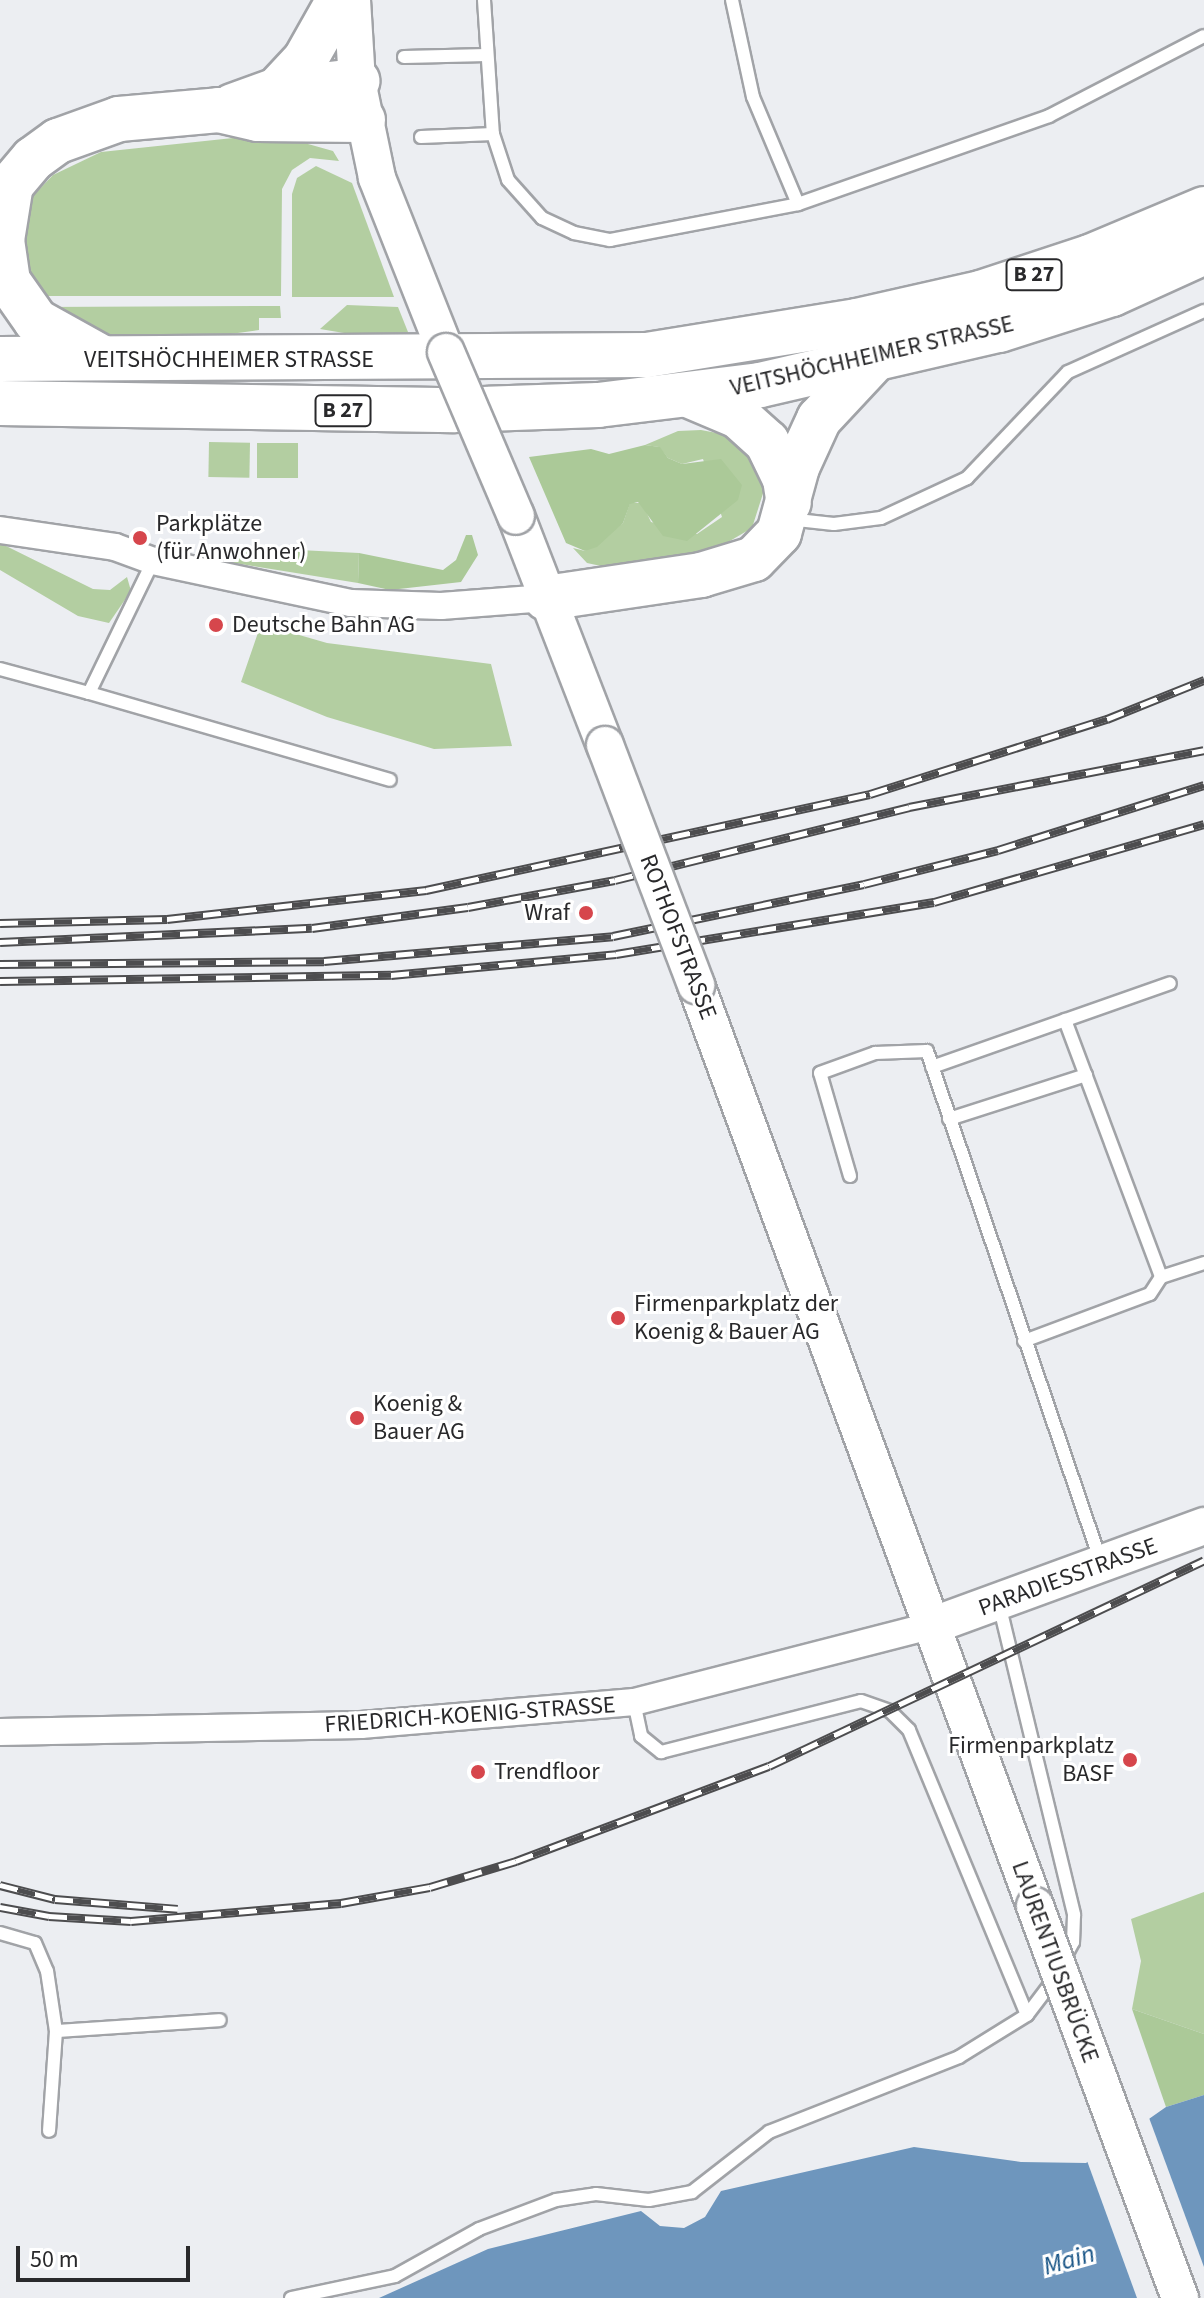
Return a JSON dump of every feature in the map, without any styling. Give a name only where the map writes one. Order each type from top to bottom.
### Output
[{"type":"highway","points":[[277,90],[305,60],[339,0]]},
{"type":"highway","points":[[109,361],[44,326],[21,304],[4,263],[5,191],[33,159],[89,127],[148,114],[219,110],[277,90],[360,100]]},
{"type":"highway","points":[[219,110],[258,119],[360,100]]},
{"type":"highway","name":"VEITSHÖCHHEIMER STRASSE","points":[[0,359],[109,361],[647,355],[750,342],[981,293],[1090,257],[1204,209]]},
{"type":"highway","name":"VEITSHÖCHHEIMER STRASSE","points":[[0,403],[455,410],[598,405],[760,385],[999,330],[1112,294],[1204,252]]},
{"type":"highway","points":[[546,598],[733,568],[767,549],[787,511],[797,467],[819,419],[873,361]]},
{"type":"highway","points":[[686,394],[738,416],[760,434],[778,459],[787,511]]},
{"type":"main road","name":"ROTHOFSTRASSE","points":[[352,0],[360,100],[406,256],[516,516],[605,745],[931,1626]]},
{"type":"main road","name":"PARADIESSTRASSE","points":[[931,1626],[999,1604],[1204,1526]]},
{"type":"main road","name":"LAURENTIUSBRÜCKE","points":[[931,1626],[1180,2298]]},
{"type":"street","points":[[0,530],[115,547],[153,561],[311,597],[385,606],[546,598]]},
{"type":"street","name":"FRIEDRICH-KOENIG-STRASSE","points":[[0,1732],[361,1725],[634,1702],[931,1626]]},
{"type":"lane","points":[[484,0],[496,155],[521,196],[542,218],[574,233],[610,240],[798,204],[1049,116],[1204,36]]},
{"type":"lane","points":[[732,0],[753,97],[798,204]]},
{"type":"lane","points":[[404,57],[487,55]]},
{"type":"lane","points":[[421,137],[493,134]]},
{"type":"lane","points":[[787,511],[834,524],[881,518],[967,478],[1068,372],[1204,311]]},
{"type":"lane","points":[[89,693],[153,561]]},
{"type":"lane","points":[[0,669],[390,780]]},
{"type":"lane","points":[[932,1067],[1170,983]]},
{"type":"lane","points":[[1065,1020],[1161,1277]]},
{"type":"lane","points":[[850,1176],[820,1073],[875,1053],[927,1051],[1102,1564]]},
{"type":"lane","points":[[949,1119],[1086,1075]]},
{"type":"lane","points":[[1024,1341],[1150,1294],[1161,1277],[1204,1263]]},
{"type":"lane","points":[[291,2298],[395,2276],[479,2229],[556,2200],[596,2194],[649,2200],[692,2192],[769,2132],[959,2057],[1027,2015],[1045,1996],[1073,1942],[1074,1915],[999,1604]]},
{"type":"lane","points":[[634,1702],[641,1736],[661,1752],[861,1701],[890,1711],[909,1730],[1027,2015]]},
{"type":"lane","points":[[0,1933],[35,1943],[47,1971],[56,2031],[49,2131]]},
{"type":"lane","points":[[56,2031],[220,2020]]},
{"type":"green space","points":[[252,136],[307,136],[308,144],[333,151],[339,161],[310,158],[292,170],[282,189],[281,296],[31,296],[19,224],[32,197],[53,175],[101,152]]},
{"type":"green space","points":[[316,166],[352,183],[394,297],[292,297],[292,194],[297,178]]},
{"type":"green space","points":[[347,305],[398,307],[410,337],[386,340],[320,329]]},
{"type":"green space","points":[[280,306],[281,318],[259,318],[259,330],[194,339],[87,334],[39,307]]},
{"type":"green space","points":[[701,430],[722,434],[748,450],[766,484],[752,528],[711,552],[601,566],[587,563],[573,548],[585,551],[623,523],[630,503],[642,503],[651,522],[697,534],[722,517],[703,459],[682,464],[668,458],[659,447],[645,445],[678,431]]},
{"type":"green space","points":[[209,442],[250,443],[249,478],[208,477]]},
{"type":"green space","points":[[257,443],[298,443],[298,478],[257,478]]},
{"type":"green space","points":[[645,445],[660,447],[668,458],[682,464],[721,459],[742,485],[738,500],[687,541],[663,536],[638,502],[630,504],[623,523],[597,547],[585,551],[566,543],[529,457],[591,449],[609,454]]},
{"type":"green space","points":[[466,535],[472,535],[478,555],[461,582],[390,590],[358,583],[359,553],[443,570],[456,560]]},
{"type":"green space","points":[[0,543],[93,589],[110,590],[127,577],[131,591],[109,623],[78,616],[0,570]]},
{"type":"green space","points":[[230,549],[359,553],[358,583],[228,562]]},
{"type":"green space","points":[[261,624],[327,643],[491,664],[512,746],[434,749],[327,717],[241,682]]},
{"type":"green space","points":[[1204,1892],[1204,2034],[1132,2009],[1141,1961],[1131,1919]]},
{"type":"green space","points":[[1132,2009],[1204,2034],[1204,2095],[1166,2107]]},
{"type":"water","name":"Main","points":[[1204,2095],[1204,2298],[379,2298],[488,2249],[641,2211],[660,2226],[684,2228],[705,2217],[721,2191],[914,2147],[1021,2162],[1086,2163],[1166,2107]]},
{"type":"pier","points":[[1148,2115],[1204,2267],[1204,2298],[1137,2298],[1086,2158]]},
{"type":"railway","points":[[0,923],[167,919],[426,890],[870,794],[1107,719],[1204,680]]},
{"type":"railway","points":[[0,942],[312,928],[468,907],[615,880],[909,807],[1204,750]]},
{"type":"railway","points":[[0,964],[324,961],[613,936],[864,884],[998,850],[1204,785]]},
{"type":"railway","points":[[0,981],[391,975],[616,954],[934,902],[1204,824]]},
{"type":"railway","points":[[0,1907],[49,1916],[131,1921],[341,1903],[430,1887],[516,1861],[769,1766],[1204,1560]]},
{"type":"railway","points":[[0,1885],[55,1899],[178,1909]]},
{"type":"place","name":"Parkplätze (für Anwohner)","points":[[140,538]]},
{"type":"place","name":"Deutsche Bahn AG","points":[[216,625]]},
{"type":"place","name":"Wraf","points":[[586,913]]},
{"type":"place","name":"Firmenparkplatz der Koenig & Bauer AG","points":[[618,1318]]},
{"type":"place","name":"Koenig & Bauer AG","points":[[357,1418]]},
{"type":"place","name":"Firmenparkplatz BASF","points":[[1130,1760]]},
{"type":"place","name":"Trendfloor","points":[[478,1772]]}]
